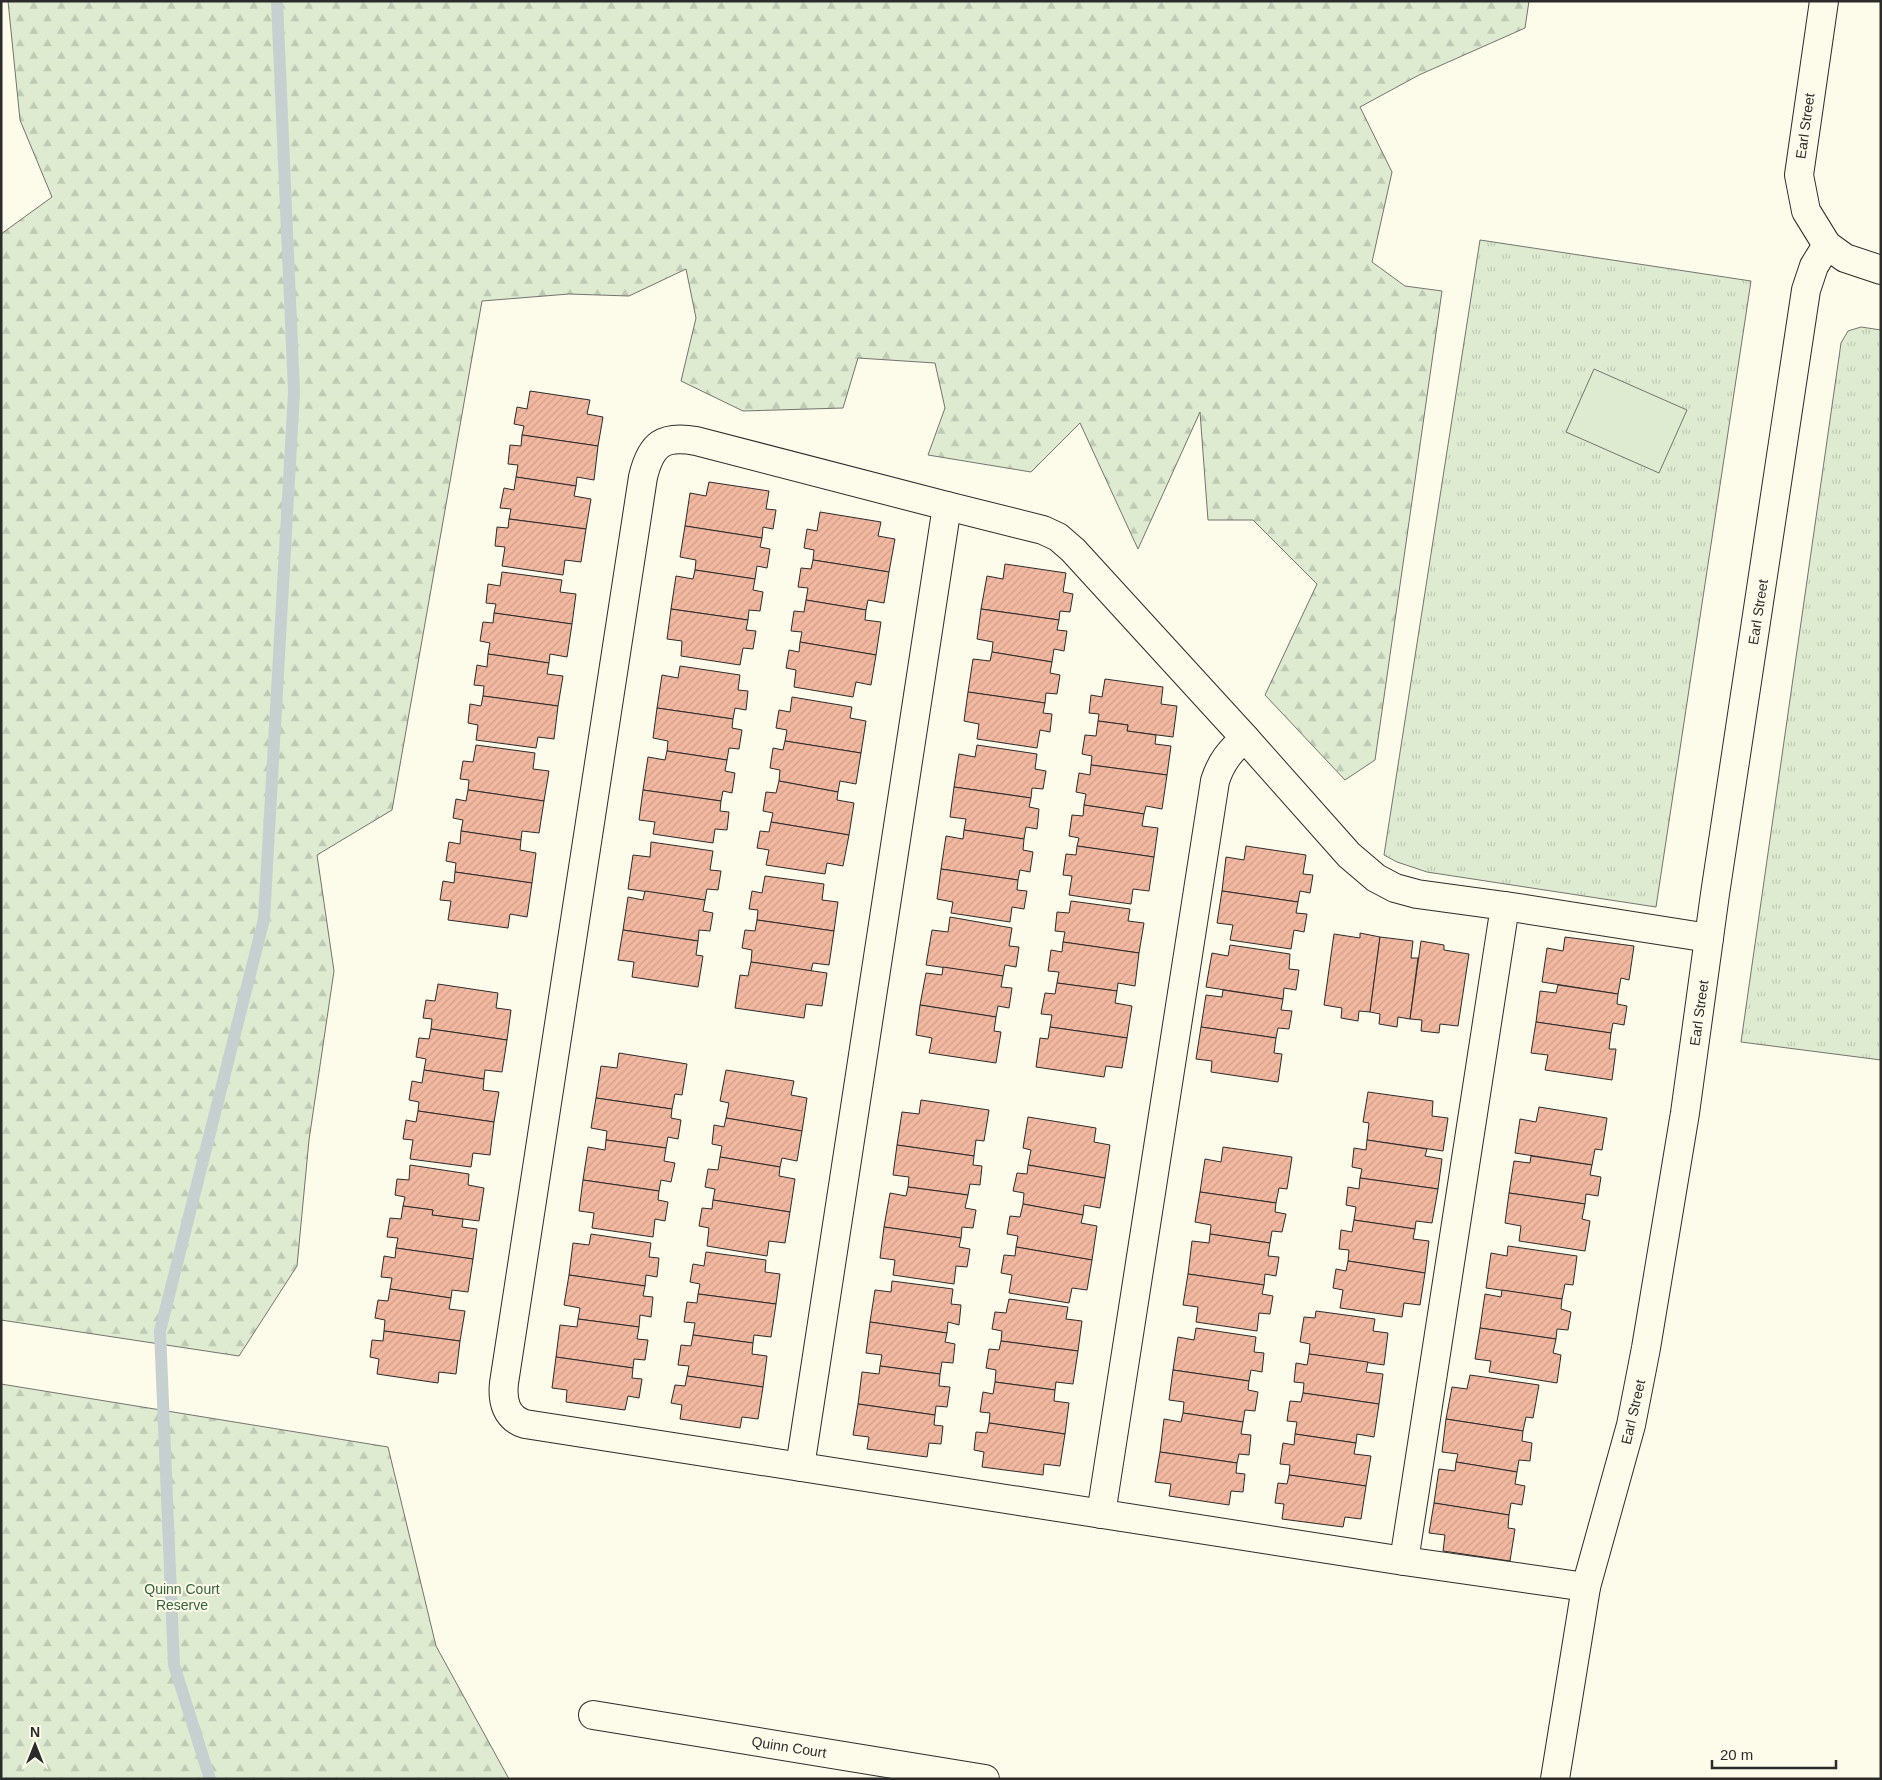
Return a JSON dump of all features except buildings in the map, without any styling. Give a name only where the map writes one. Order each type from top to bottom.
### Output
[{"type":"street","name":"Earl Street","points":[[1824,1],[1799,175],[1806,211],[1827,245],[1845,258],[1881,270]]},
{"type":"street","name":"Earl Street","points":[[1555,1779],[1586,1587],[1631,1425],[1646,1348],[1685,1113],[1709,938],[1806,290],[1814,266],[1827,245]]},
{"type":"street","points":[[1586,1587],[1404,1561],[519,1422],[508,1413],[505,1406],[504,1383],[640,496],[645,469],[651,453],[661,443],[669,439],[686,439],[1035,527],[1058,537],[1245,738],[1349,855],[1376,878],[1395,888],[1417,894],[1709,938]]},
{"type":"street","points":[[800,1467],[947,506]]},
{"type":"street","points":[[1101,1514],[1215,782],[1224,759],[1245,738]]},
{"type":"street","points":[[1404,1561],[1505,906]]},
{"type":"street","name":"Quinn Court","points":[[593,1714],[985,1779]]},
{"type":"green space","points":[[8,1],[1529,1],[1525,28],[1419,75],[1360,107],[1392,172],[1372,262],[1405,286],[1442,291],[1375,760],[1345,780],[1265,695],[1317,584],[1253,520],[1208,520],[1200,412],[1138,549],[1080,423],[1031,472],[928,455],[945,408],[935,363],[858,358],[843,408],[743,411],[681,381],[696,318],[686,269],[629,296],[569,294],[482,301],[392,810],[317,855],[334,971],[309,1140],[297,1266],[239,1356],[1,1320],[1,234],[52,197],[20,120]]},
{"type":"green space","points":[[1480,240],[1751,281],[1656,907],[1427,872],[1397,862],[1384,855]]},
{"type":"green space","points":[[1861,327],[1881,330],[1881,1060],[1741,1042],[1841,343],[1848,331]]},
{"type":"green space","points":[[1594,369],[1687,410],[1659,473],[1566,432]]},
{"type":"green space","name":"Quinn Court Reserve","points":[[1,1384],[388,1447],[436,1646],[509,1779],[1,1779]]},
{"type":"waterway","points":[[210,1779],[174,1665],[160,1331],[264,919],[294,392],[277,1]]}]
